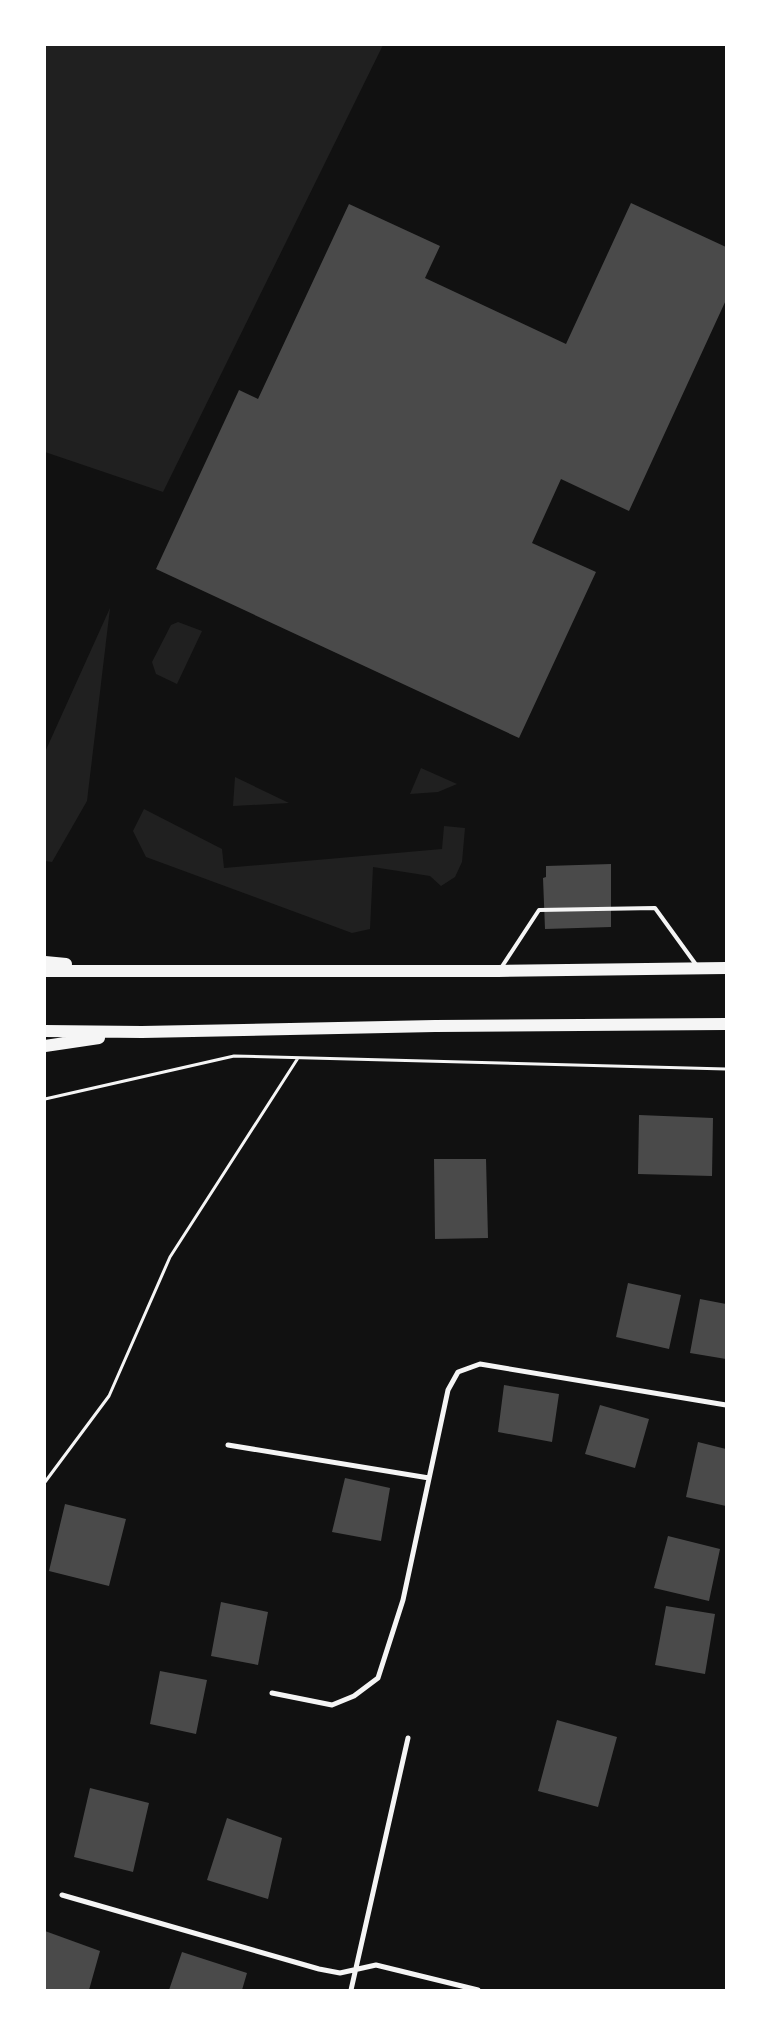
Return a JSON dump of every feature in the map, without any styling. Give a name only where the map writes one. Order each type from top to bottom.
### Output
[{"type":"main road","points":[[45,962],[130,972]]},
{"type":"main road","points":[[45,971],[498,971],[726,968]]},
{"type":"main road","points":[[45,1031],[142,1032],[425,1026],[726,1024]]},
{"type":"main road","points":[[45,1046],[142,1032]]},
{"type":"street","points":[[272,1693],[332,1705],[354,1696],[378,1678],[403,1600],[448,1390],[458,1372],[480,1364],[726,1405]]},
{"type":"street","points":[[228,1445],[429,1478]]},
{"type":"street","points":[[352,1990],[408,1738]]},
{"type":"street","points":[[62,1895],[319,1969],[340,1973],[376,1965],[478,1990]]},
{"type":"lane","points":[[498,971],[539,910],[645,908],[655,908],[699,968]]},
{"type":"path","points":[[45,1100],[234,1056],[726,1069]]},
{"type":"path","points":[[45,1482],[109,1396],[170,1257],[299,1058]]},
{"type":"shaded area","points":[[45,45],[383,45],[163,492],[45,452]]},
{"type":"shaded area","points":[[110,608],[87,801],[52,862],[45,861],[45,752]]},
{"type":"shaded area","points":[[178,622],[202,631],[177,684],[156,674],[152,662],[171,625]]},
{"type":"shaded area","points":[[421,768],[457,784],[438,792],[410,794]]},
{"type":"shaded area","points":[[235,777],[289,803],[233,806]]},
{"type":"shaded area","points":[[144,809],[222,849],[224,868],[442,849],[444,826],[465,828],[462,862],[455,877],[441,886],[430,876],[373,867],[370,929],[352,933],[146,857],[133,831]]},
{"type":"building","points":[[631,203],[726,247],[726,300],[629,511],[561,479],[532,543],[596,572],[519,738],[156,569],[239,390],[258,399],[349,204],[440,246],[425,278],[566,344]]},
{"type":"building","points":[[611,864],[611,927],[545,929],[543,878],[546,877],[546,866]]},
{"type":"building","points":[[639,1115],[713,1118],[712,1176],[638,1174]]},
{"type":"building","points":[[434,1159],[486,1159],[488,1238],[435,1239]]},
{"type":"building","points":[[628,1283],[681,1295],[669,1349],[616,1337]]},
{"type":"building","points":[[700,1299],[726,1304],[726,1359],[690,1353]]},
{"type":"building","points":[[504,1385],[559,1394],[552,1442],[498,1432]]},
{"type":"building","points":[[600,1405],[649,1419],[635,1468],[585,1454]]},
{"type":"building","points":[[698,1442],[726,1449],[726,1506],[686,1497]]},
{"type":"building","points":[[345,1478],[390,1488],[381,1541],[332,1532]]},
{"type":"building","points":[[65,1504],[126,1519],[109,1586],[49,1571]]},
{"type":"building","points":[[668,1536],[720,1549],[709,1601],[654,1588]]},
{"type":"building","points":[[221,1602],[268,1612],[258,1665],[211,1656]]},
{"type":"building","points":[[666,1606],[715,1614],[705,1674],[655,1665]]},
{"type":"building","points":[[160,1671],[207,1680],[196,1734],[150,1724]]},
{"type":"building","points":[[557,1720],[617,1737],[598,1807],[538,1791]]},
{"type":"building","points":[[90,1788],[149,1803],[133,1872],[74,1857]]},
{"type":"building","points":[[227,1818],[282,1838],[268,1899],[207,1880]]},
{"type":"building","points":[[45,1931],[100,1951],[89,1990],[45,1990]]},
{"type":"building","points":[[182,1952],[247,1973],[242,1990],[169,1990]]}]
